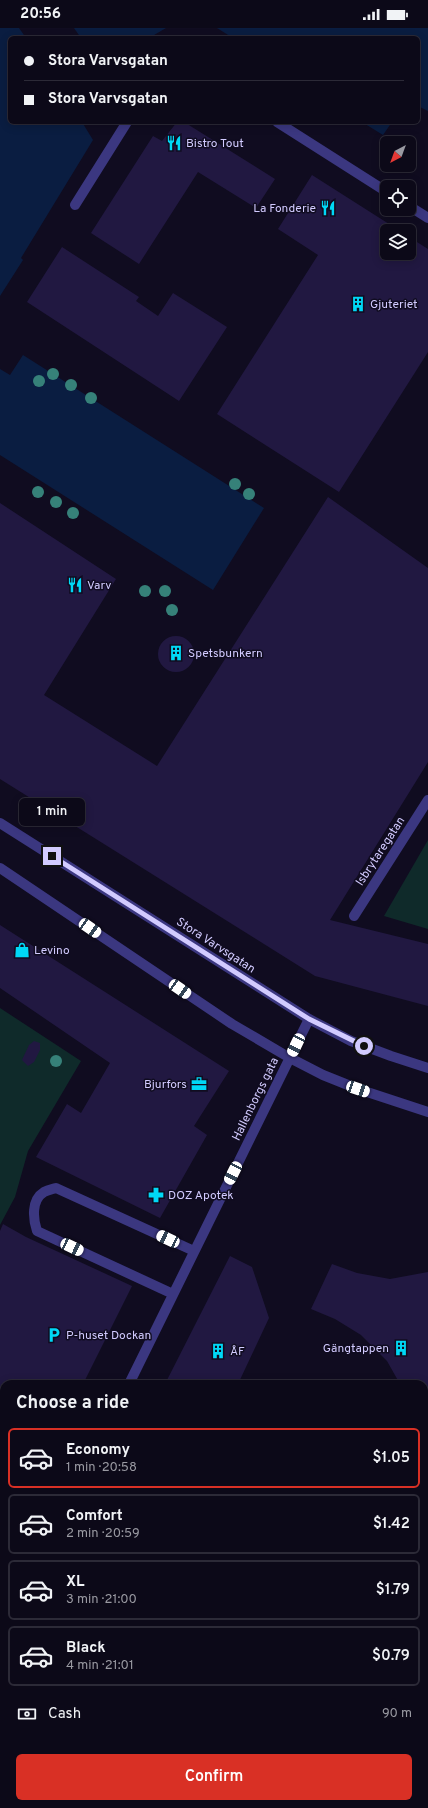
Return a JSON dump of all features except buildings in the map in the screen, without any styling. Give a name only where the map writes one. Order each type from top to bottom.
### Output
[{"type":"street","points":[[75,205],[126,124]]},
{"type":"street","points":[[280,124],[380,188]]},
{"type":"street","points":[[416,210],[428,218]]},
{"type":"street","name":"Isbrytaregatan","points":[[354,916],[428,800]]},
{"type":"street","name":"Stora Varvsgatan","points":[[0,823],[309,1019],[351,1041],[428,1068]]},
{"type":"street","points":[[0,868],[232,1024],[290,1058],[323,1075],[358,1089],[428,1112]]},
{"type":"street","name":"Hallenborgs gata","points":[[131,1380],[309,1019]]},
{"type":"street","points":[[173,1294],[37,1231],[33,1220],[34,1207],[43,1193],[56,1188],[194,1251]]},
{"type":"green space","points":[[428,840],[428,929],[384,916]]},
{"type":"green space","points":[[0,1008],[81,1061],[28,1151],[15,1197],[0,1225]]},
{"type":"water","points":[[0,28],[166,28],[152,36],[8,36],[8,124],[83,124],[93,140],[21,258],[23,260],[0,296]]},
{"type":"water","points":[[217,28],[428,28],[428,111],[420,107],[420,36],[230,36]]},
{"type":"water","points":[[365,124],[391,124],[383,135]]},
{"type":"water","points":[[23,355],[264,508],[213,590],[0,455],[0,369],[10,375]]},
{"type":"pier","points":[[19,28],[74,28],[80,36],[25,36]]},
{"type":"place","name":"Bistro Tout","points":[[174,143]]},
{"type":"place","name":"La Fonderie","points":[[328,208]]},
{"type":"place","name":"Gjuteriet","points":[[358,304]]},
{"type":"place","name":"Varv","points":[[75,585]]},
{"type":"place","name":"Spetsbunkern","points":[[176,653]]},
{"type":"place","name":"Levino","points":[[22,950]]},
{"type":"place","name":"Bjurfors","points":[[199,1084]]},
{"type":"place","name":"DOZ Apotek","points":[[156,1195]]},
{"type":"place","name":"P-huset Dockan","points":[[54,1335]]},
{"type":"place","name":"Gängtappen","points":[[401,1348]]},
{"type":"place","name":"ÅF","points":[[218,1351]]},
{"type":"route","points":[[52,856],[245,980],[309,1019],[351,1041],[364,1046]]}]
